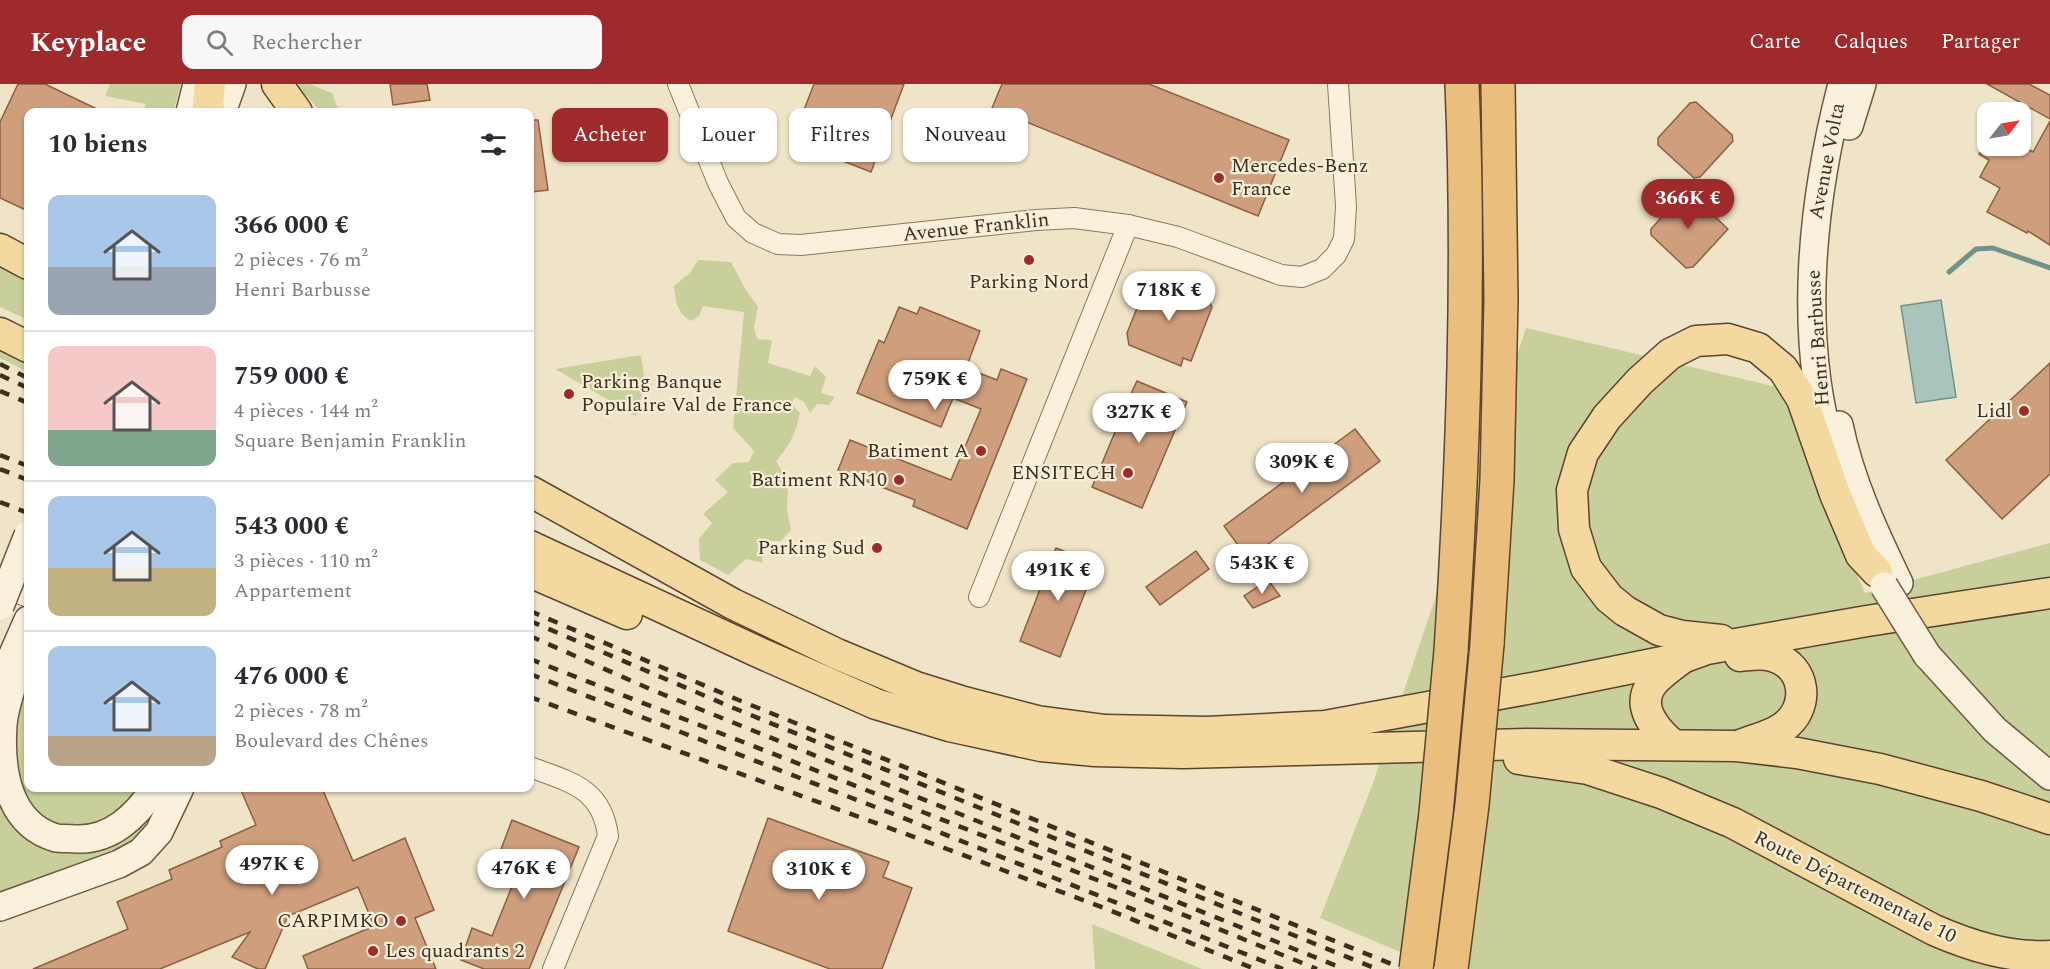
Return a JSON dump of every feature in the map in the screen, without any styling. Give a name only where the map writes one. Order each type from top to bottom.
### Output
[{"type":"highway","points":[[1416,969],[1436,813],[1451,651],[1461,497],[1466,330],[1462,84]]},
{"type":"highway","points":[[1451,969],[1472,805],[1487,644],[1497,480],[1501,300],[1498,84]]},
{"type":"main road","points":[[191,108],[197,84]]},
{"type":"main road","points":[[209,108],[210,84]]},
{"type":"main road","points":[[223,108],[232,84]]},
{"type":"main road","points":[[277,84],[294,108]]},
{"type":"main road","name":"Avenue Volta","points":[[1821,235],[1827,152],[1842,84]]},
{"type":"main road","name":"Avenue Volta","points":[[1821,235],[1834,189],[1842,148],[1863,84]]},
{"type":"main road","points":[[0,231],[24,243]]},
{"type":"main road","name":"Henri Barbusse","points":[[1821,235],[1832,388],[1847,456],[1887,580]]},
{"type":"main road","name":"Henri Barbusse","points":[[1821,235],[1813,324],[1821,403],[1842,483],[1887,580]]},
{"type":"main road","points":[[0,249],[24,262]]},
{"type":"main road","points":[[0,333],[24,345]]},
{"type":"main road","points":[[1751,642],[1682,636],[1659,630],[1632,615],[1609,598],[1586,568],[1574,529],[1572,490],[1583,453],[1607,417],[1640,381],[1670,354],[1696,341],[1728,339],[1758,348],[1783,369],[1802,399],[1835,494],[1861,555],[1887,580],[1935,653],[1995,730],[2050,776]]},
{"type":"main road","points":[[534,494],[733,604],[837,654],[916,687],[1037,721],[1105,730],[1207,732],[1326,726],[1682,658],[1707,649],[1867,621],[2050,593]]},
{"type":"main road","points":[[0,606],[24,545]]},
{"type":"main road","points":[[534,548],[876,704],[949,726],[1041,746],[1095,751],[1183,753],[1528,744],[1737,746],[1797,753],[1880,769],[1981,796],[2050,819]]},
{"type":"main road","points":[[534,574],[817,695],[876,704]]},
{"type":"main road","points":[[0,685],[22,634]]},
{"type":"main road","points":[[22,634],[3,726],[3,774],[14,807],[32,826],[57,838],[83,839],[110,833],[128,820],[152,792]]},
{"type":"main road","points":[[1935,653],[2029,742],[2050,758]]},
{"type":"main road","points":[[1672,744],[1654,727],[1649,717],[1647,694],[1655,680],[1682,658],[1710,660],[1762,654],[1774,656],[1795,671],[1800,680],[1802,699],[1798,711],[1783,727],[1769,735],[1737,746]]},
{"type":"main road","name":"Route Départementale 10","points":[[1412,746],[1588,769],[1661,793],[1733,823],[1934,930],[1961,942],[2018,955],[2050,956]]},
{"type":"main road","points":[[0,907],[119,864],[141,852],[159,832],[178,792]]},
{"type":"street","name":"Avenue Franklin","points":[[678,84],[718,183],[736,218],[753,232],[778,244],[801,245],[1074,218],[1128,225],[1178,237],[1281,275],[1302,277],[1322,269],[1336,255],[1344,239],[1346,206],[1338,84]]},
{"type":"street","points":[[979,597],[1128,225]]},
{"type":"street","points":[[0,586],[24,595]]},
{"type":"street","points":[[534,769],[585,790],[593,796],[606,820],[608,836],[553,969]]},
{"type":"green space","points":[[110,84],[181,84],[174,108],[144,108],[146,104],[105,96]]},
{"type":"green space","points":[[299,84],[310,84],[332,93],[338,108],[317,108],[299,88]]},
{"type":"green space","points":[[0,260],[24,272],[24,318],[0,307]]},
{"type":"green space","points":[[698,260],[731,262],[758,307],[754,327],[757,339],[772,340],[768,363],[810,376],[815,366],[826,377],[821,393],[835,397],[829,405],[817,404],[810,413],[804,402],[795,397],[791,404],[800,413],[796,428],[788,445],[776,461],[788,481],[787,509],[791,530],[781,541],[759,541],[763,563],[746,559],[728,575],[700,560],[699,539],[712,523],[703,514],[728,492],[715,480],[733,463],[749,462],[754,451],[733,428],[744,312],[703,306],[699,316],[691,321],[682,314],[676,302],[674,286],[690,273]]},
{"type":"green space","points":[[1526,328],[1781,388],[1811,468],[1865,593],[2050,543],[2050,969],[1440,969],[1320,918],[1373,783]]},
{"type":"green space","points":[[0,350],[24,362],[24,370],[0,358]]},
{"type":"green space","points":[[641,355],[645,383],[636,416],[555,369]]},
{"type":"green space","points":[[24,696],[24,792],[137,792],[116,812],[97,823],[77,828],[60,828],[41,817],[26,801],[15,779],[14,727]]},
{"type":"green space","points":[[166,792],[171,792],[135,844],[0,899],[0,797],[52,847]]},
{"type":"green space","points":[[1092,924],[1202,969],[1095,969]]},
{"type":"water","points":[[1941,300],[1956,397],[1916,403],[1901,306]]},
{"type":"building","points":[[18,84],[45,84],[95,108],[24,108],[24,209],[0,198],[0,122]]},
{"type":"building","points":[[390,84],[427,84],[430,100],[393,105]]},
{"type":"building","points":[[814,84],[904,84],[891,119],[891,108],[805,108]]},
{"type":"building","name":"Mercedes-Benz France","points":[[1002,84],[1149,84],[1289,140],[1258,216],[1028,123],[1028,108],[992,108]]},
{"type":"building","points":[[1987,84],[2029,84],[2050,95],[2050,119],[2031,108],[2031,102],[2019,102]]},
{"type":"building","points":[[1696,102],[1732,135],[1733,141],[1700,177],[1694,178],[1658,145],[1658,138],[1690,103]]},
{"type":"building","points":[[534,120],[538,120],[548,190],[534,192]]},
{"type":"building","points":[[2050,121],[2050,245],[2028,231],[2027,233],[1987,212],[2000,188],[1980,177],[1989,160],[1982,156],[2031,156],[2031,151],[2033,152]]},
{"type":"building","points":[[846,162],[875,162],[871,172]]},
{"type":"building","points":[[1686,190],[1728,229],[1693,267],[1686,268],[1651,235],[1651,229]]},
{"type":"building","points":[[1156,279],[1182,290],[1184,285],[1197,290],[1195,295],[1209,301],[1212,307],[1191,361],[1183,358],[1181,366],[1129,345],[1127,333],[1147,283]]},
{"type":"building","points":[[899,307],[917,314],[920,307],[980,331],[966,368],[997,380],[1001,369],[1027,379],[967,529],[913,506],[915,500],[838,470],[850,440],[951,480],[981,409],[953,398],[941,427],[857,393],[879,340],[884,343]]},
{"type":"building","name":"Lidl","points":[[2050,363],[2050,474],[2002,519],[1946,460]]},
{"type":"building","points":[[1137,381],[1187,402],[1142,508],[1092,487],[1123,413],[1119,411],[1124,398],[1128,400]]},
{"type":"building","points":[[1355,429],[1380,461],[1248,559],[1224,526]]},
{"type":"building","points":[[1056,548],[1096,564],[1060,657],[1020,641]]},
{"type":"building","points":[[1196,551],[1209,569],[1160,605],[1146,587]]},
{"type":"building","points":[[1268,580],[1280,596],[1253,608],[1244,596]]},
{"type":"building","points":[[242,792],[324,792],[353,861],[405,838],[434,910],[415,918],[436,969],[308,969],[303,956],[374,926],[358,887],[288,916],[265,969],[258,969],[232,957],[250,932],[160,969],[33,969],[128,929],[117,902],[172,879],[169,870],[222,847],[220,841],[256,825]]},
{"type":"building","points":[[768,818],[889,862],[883,877],[912,888],[882,969],[830,969],[728,931]]},
{"type":"building","points":[[512,820],[579,847],[529,969],[484,969],[461,960],[472,928],[492,936],[519,869],[497,860]]},
{"type":"waterway","points":[[1949,272],[1976,249],[1993,248],[2050,268]]},
{"type":"railway","points":[[0,364],[24,376]]},
{"type":"railway","points":[[0,375],[24,386]]},
{"type":"railway","points":[[0,391],[24,401]]},
{"type":"railway","points":[[0,455],[24,464]]},
{"type":"railway","points":[[0,469],[24,478]]},
{"type":"railway","points":[[0,502],[24,511]]},
{"type":"railway","points":[[534,613],[736,699],[1404,969]]},
{"type":"railway","points":[[534,623],[731,707],[1377,969]]},
{"type":"railway","points":[[534,638],[650,689],[1344,969]]},
{"type":"railway","points":[[534,661],[1115,887],[1317,969]]},
{"type":"railway","points":[[534,676],[896,815],[1283,969]]},
{"type":"railway","points":[[534,698],[947,849],[1104,908],[1255,969]]},
{"type":"place","name":"Mercedes-Benz France","points":[[1219,178]]},
{"type":"place","name":"Parking Nord","points":[[1029,260]]},
{"type":"place","name":"Parking Banque Populaire Val de France","points":[[569,394]]},
{"type":"place","name":"Lidl","points":[[2024,411]]},
{"type":"place","name":"Batiment A","points":[[981,451]]},
{"type":"place","name":"ENSITECH","points":[[1128,473]]},
{"type":"place","name":"Batiment RN10","points":[[899,480]]},
{"type":"place","name":"Parking Sud","points":[[877,548]]},
{"type":"place","name":"CARPIMKO","points":[[401,921]]},
{"type":"place","name":"Les quadrants 2","points":[[373,951]]}]
